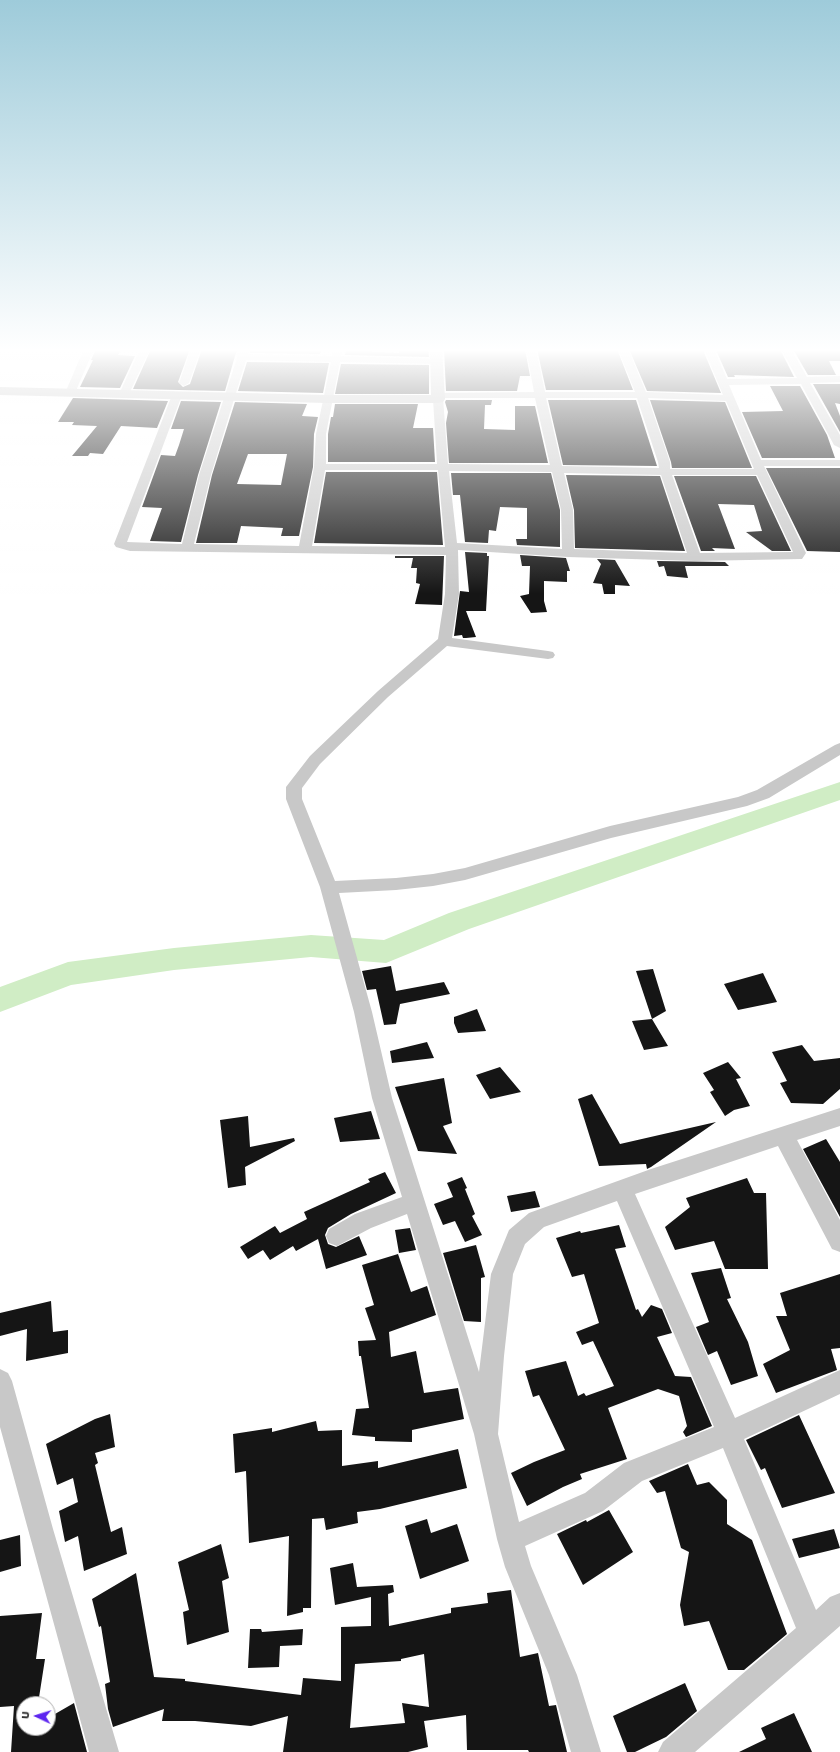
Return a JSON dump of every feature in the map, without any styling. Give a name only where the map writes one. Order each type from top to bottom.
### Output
[{"type":"street","points":[[164,431],[120,544],[130,547],[452,549],[695,557],[799,555],[800,553],[759,468],[743,431]]},
{"type":"street","points":[[187,548],[205,475],[219,431]]},
{"type":"street","points":[[305,549],[320,467],[322,431]]},
{"type":"street","points":[[440,431],[452,549],[452,594],[444,641],[383,694],[315,760],[294,787],[294,799],[329,888],[350,966],[382,1098],[486,1434],[510,1539],[518,1567],[563,1675],[586,1752]]},
{"type":"street","points":[[548,431],[558,468],[567,510],[568,553]]},
{"type":"street","points":[[654,431],[664,462],[664,472],[680,511],[695,557]]},
{"type":"street","points":[[832,431],[840,445]]},
{"type":"street","points":[[320,467],[558,468],[664,472],[840,463]]},
{"type":"street","points":[[444,641],[548,655]]},
{"type":"street","points":[[329,888],[396,884],[440,879],[465,874],[610,832],[741,802],[763,794],[840,748]]},
{"type":"street","points":[[486,1434],[492,1356],[502,1274],[517,1237],[537,1220],[622,1189],[763,1144],[783,1135],[840,1117]]},
{"type":"street","points":[[783,1135],[840,1242]]},
{"type":"street","points":[[622,1189],[729,1433],[812,1633]]},
{"type":"street","points":[[337,1236],[363,1221],[414,1202]]},
{"type":"street","points":[[0,1381],[40,1529],[104,1752]]},
{"type":"street","points":[[510,1539],[594,1502],[633,1472],[729,1433],[840,1382]]},
{"type":"street","points":[[673,1752],[840,1608]]},
{"type":"building","points":[[93,431],[118,431],[103,454],[90,453],[88,456],[72,456]]},
{"type":"building","points":[[183,431],[212,431],[198,475],[181,542],[150,541],[162,508],[142,507],[161,455],[175,456]]},
{"type":"building","points":[[226,431],[315,431],[313,467],[299,536],[281,536],[283,528],[241,526],[237,543],[196,543],[212,475]],"holes":[[[248,454],[287,454],[281,485],[237,484]]]},
{"type":"building","points":[[329,431],[433,431],[435,462],[328,462]]},
{"type":"building","points":[[447,431],[541,431],[548,463],[449,463]]},
{"type":"building","points":[[555,431],[646,431],[657,466],[563,465]]},
{"type":"building","points":[[660,431],[737,431],[752,468],[672,468]]},
{"type":"building","points":[[750,431],[825,431],[835,458],[762,458]]},
{"type":"building","points":[[766,468],[840,468],[840,552],[807,551]]},
{"type":"building","points":[[326,472],[437,472],[443,545],[314,543]]},
{"type":"building","points":[[451,473],[551,473],[560,510],[560,547],[517,545],[516,539],[527,539],[527,508],[500,507],[496,531],[489,530],[488,543],[465,542],[460,495],[453,495]]},
{"type":"building","points":[[566,475],[660,476],[685,551],[575,548],[574,510]]},
{"type":"building","points":[[674,476],[756,476],[791,551],[772,551],[746,532],[762,531],[754,505],[718,504],[735,549],[712,548],[715,551],[701,551]]},
{"type":"building","points":[[465,552],[487,553],[487,556],[489,556],[486,611],[466,611],[476,637],[463,638],[462,635],[454,636],[460,591],[469,592]]},
{"type":"building","points":[[520,555],[566,558],[570,571],[567,571],[567,582],[544,581],[544,601],[547,612],[531,613],[520,596],[529,594],[530,566],[522,566]]},
{"type":"building","points":[[395,556],[444,556],[442,605],[415,604],[420,584],[416,583],[417,568],[411,568],[413,558],[395,558]]},
{"type":"building","points":[[597,559],[615,560],[630,586],[615,585],[615,594],[604,594],[602,584],[593,583],[601,564]]},
{"type":"building","points":[[657,561],[725,562],[729,566],[685,566],[688,578],[667,576],[664,566],[659,567]]},
{"type":"building","points":[[391,966],[396,991],[444,982],[450,994],[400,1004],[396,1024],[384,1025],[376,989],[367,990],[362,971]]},
{"type":"building","points":[[653,969],[666,1011],[652,1019],[636,971]]},
{"type":"building","points":[[763,973],[777,1002],[738,1010],[724,984]]},
{"type":"building","points":[[477,1009],[486,1031],[458,1033],[454,1023],[454,1017]]},
{"type":"building","points":[[652,1019],[668,1046],[644,1050],[632,1021]]},
{"type":"building","points":[[427,1042],[434,1058],[392,1063],[390,1051]]},
{"type":"building","points":[[802,1045],[814,1061],[840,1058],[840,1089],[823,1104],[791,1103],[780,1083],[787,1081],[772,1052]]},
{"type":"building","points":[[728,1062],[741,1078],[736,1079],[750,1106],[734,1110],[725,1116],[710,1092],[714,1090],[703,1073]]},
{"type":"building","points":[[500,1067],[521,1092],[490,1099],[476,1075]]},
{"type":"building","points":[[444,1078],[452,1123],[443,1126],[457,1154],[418,1151],[395,1087]]},
{"type":"building","points":[[592,1094],[620,1144],[716,1122],[647,1169],[646,1164],[599,1166],[578,1099]]},
{"type":"building","points":[[371,1111],[380,1139],[340,1142],[334,1118]]},
{"type":"building","points":[[248,1116],[250,1147],[294,1138],[295,1141],[245,1167],[246,1185],[228,1188],[220,1120]]},
{"type":"building","points":[[826,1139],[840,1162],[840,1217],[803,1149]]},
{"type":"building","points":[[385,1172],[396,1193],[351,1214],[328,1228],[325,1235],[328,1244],[336,1247],[359,1236],[367,1255],[326,1269],[318,1239],[296,1251],[293,1246],[270,1260],[263,1250],[248,1259],[240,1247],[275,1226],[280,1233],[307,1219],[304,1212],[370,1182],[368,1179]]},
{"type":"building","points":[[462,1177],[475,1214],[472,1216],[482,1235],[465,1242],[455,1221],[443,1225],[434,1204],[453,1197],[447,1183]]},
{"type":"building","points":[[747,1178],[754,1193],[766,1193],[768,1269],[725,1269],[714,1241],[675,1250],[665,1227],[690,1207],[686,1198]]},
{"type":"building","points":[[535,1191],[540,1207],[511,1212],[507,1196]]},
{"type":"building","points":[[619,1225],[626,1247],[615,1249],[636,1310],[638,1309],[642,1317],[651,1305],[662,1309],[672,1333],[657,1337],[675,1376],[691,1377],[712,1426],[686,1437],[683,1432],[687,1426],[679,1396],[658,1389],[608,1408],[627,1459],[580,1474],[582,1479],[527,1506],[511,1473],[565,1450],[539,1395],[533,1397],[525,1371],[566,1361],[578,1396],[584,1393],[586,1396],[614,1386],[593,1341],[582,1345],[576,1332],[599,1323],[584,1274],[572,1277],[556,1238],[580,1231],[581,1233]]},
{"type":"building","points":[[410,1228],[416,1250],[399,1253],[395,1230]]},
{"type":"building","points":[[476,1245],[485,1277],[481,1278],[481,1322],[464,1321],[443,1253]]},
{"type":"building","points":[[398,1254],[411,1292],[427,1286],[436,1315],[389,1332],[391,1357],[416,1351],[424,1393],[458,1388],[464,1419],[412,1430],[412,1442],[375,1441],[375,1437],[352,1435],[356,1409],[369,1408],[361,1356],[359,1356],[358,1341],[376,1340],[365,1308],[374,1305],[362,1265]]},
{"type":"building","points":[[721,1268],[731,1298],[727,1299],[748,1342],[758,1376],[731,1385],[717,1351],[708,1355],[696,1327],[709,1322],[691,1273]]},
{"type":"building","points":[[840,1274],[840,1348],[831,1349],[837,1370],[776,1393],[763,1364],[790,1350],[776,1316],[787,1316],[780,1293]]},
{"type":"building","points":[[51,1301],[53,1332],[68,1330],[68,1353],[26,1361],[27,1329],[0,1336],[0,1313]]},
{"type":"building","points":[[110,1414],[115,1447],[95,1453],[98,1463],[95,1465],[111,1532],[122,1527],[127,1554],[84,1571],[78,1536],[65,1542],[59,1511],[78,1502],[73,1478],[57,1485],[46,1444],[95,1419]]},
{"type":"building","points":[[799,1415],[835,1493],[782,1508],[765,1468],[761,1470],[746,1440]]},
{"type":"building","points":[[316,1421],[318,1431],[342,1430],[342,1466],[378,1461],[378,1468],[458,1449],[467,1488],[380,1509],[357,1512],[358,1523],[326,1530],[324,1518],[312,1519],[311,1608],[303,1608],[303,1612],[287,1616],[289,1536],[249,1543],[246,1471],[235,1473],[233,1434],[272,1428],[272,1432]]},
{"type":"building","points":[[688,1464],[697,1485],[709,1482],[727,1500],[727,1524],[752,1540],[787,1634],[744,1670],[728,1670],[709,1621],[684,1626],[680,1605],[689,1552],[681,1548],[665,1491],[657,1493],[649,1481]]},
{"type":"building","points":[[609,1510],[633,1552],[583,1585],[557,1534],[586,1520],[587,1522]]},
{"type":"building","points":[[427,1519],[431,1533],[457,1524],[469,1561],[420,1579],[405,1526]]},
{"type":"building","points":[[834,1529],[840,1548],[799,1558],[792,1539]]},
{"type":"building","points":[[20,1535],[21,1566],[0,1572],[0,1540]]},
{"type":"building","points":[[221,1544],[229,1578],[222,1581],[229,1632],[187,1645],[183,1612],[189,1610],[178,1562]]},
{"type":"building","points":[[353,1563],[357,1587],[393,1585],[394,1592],[388,1594],[389,1626],[451,1613],[451,1608],[488,1603],[487,1593],[511,1590],[520,1657],[538,1653],[549,1706],[556,1705],[567,1752],[529,1752],[528,1750],[467,1750],[466,1715],[424,1721],[428,1747],[408,1752],[283,1752],[288,1716],[251,1726],[195,1721],[162,1721],[164,1709],[113,1727],[108,1709],[105,1684],[110,1682],[101,1626],[99,1627],[92,1599],[136,1573],[154,1677],[185,1679],[185,1681],[301,1695],[303,1678],[341,1681],[341,1627],[371,1626],[371,1597],[335,1605],[330,1568]],"holes":[[[424,1654],[429,1707],[402,1703],[405,1723],[350,1728],[355,1664],[401,1661],[401,1659]]]},
{"type":"building","points":[[42,1613],[36,1659],[45,1659],[39,1696],[16,1696],[16,1736],[56,1736],[56,1713],[74,1703],[87,1752],[11,1752],[14,1706],[0,1707],[0,1616]]},
{"type":"building","points":[[250,1629],[261,1629],[262,1632],[303,1629],[302,1645],[280,1646],[279,1667],[248,1668]]},
{"type":"building","points":[[685,1683],[697,1711],[666,1737],[635,1752],[627,1752],[613,1716]]},
{"type":"building","points":[[794,1713],[812,1752],[739,1752],[766,1739],[761,1728]]},
{"type":"waterway","points":[[0,1000],[68,974],[174,959],[311,946],[386,952],[459,921],[840,791]]}]
